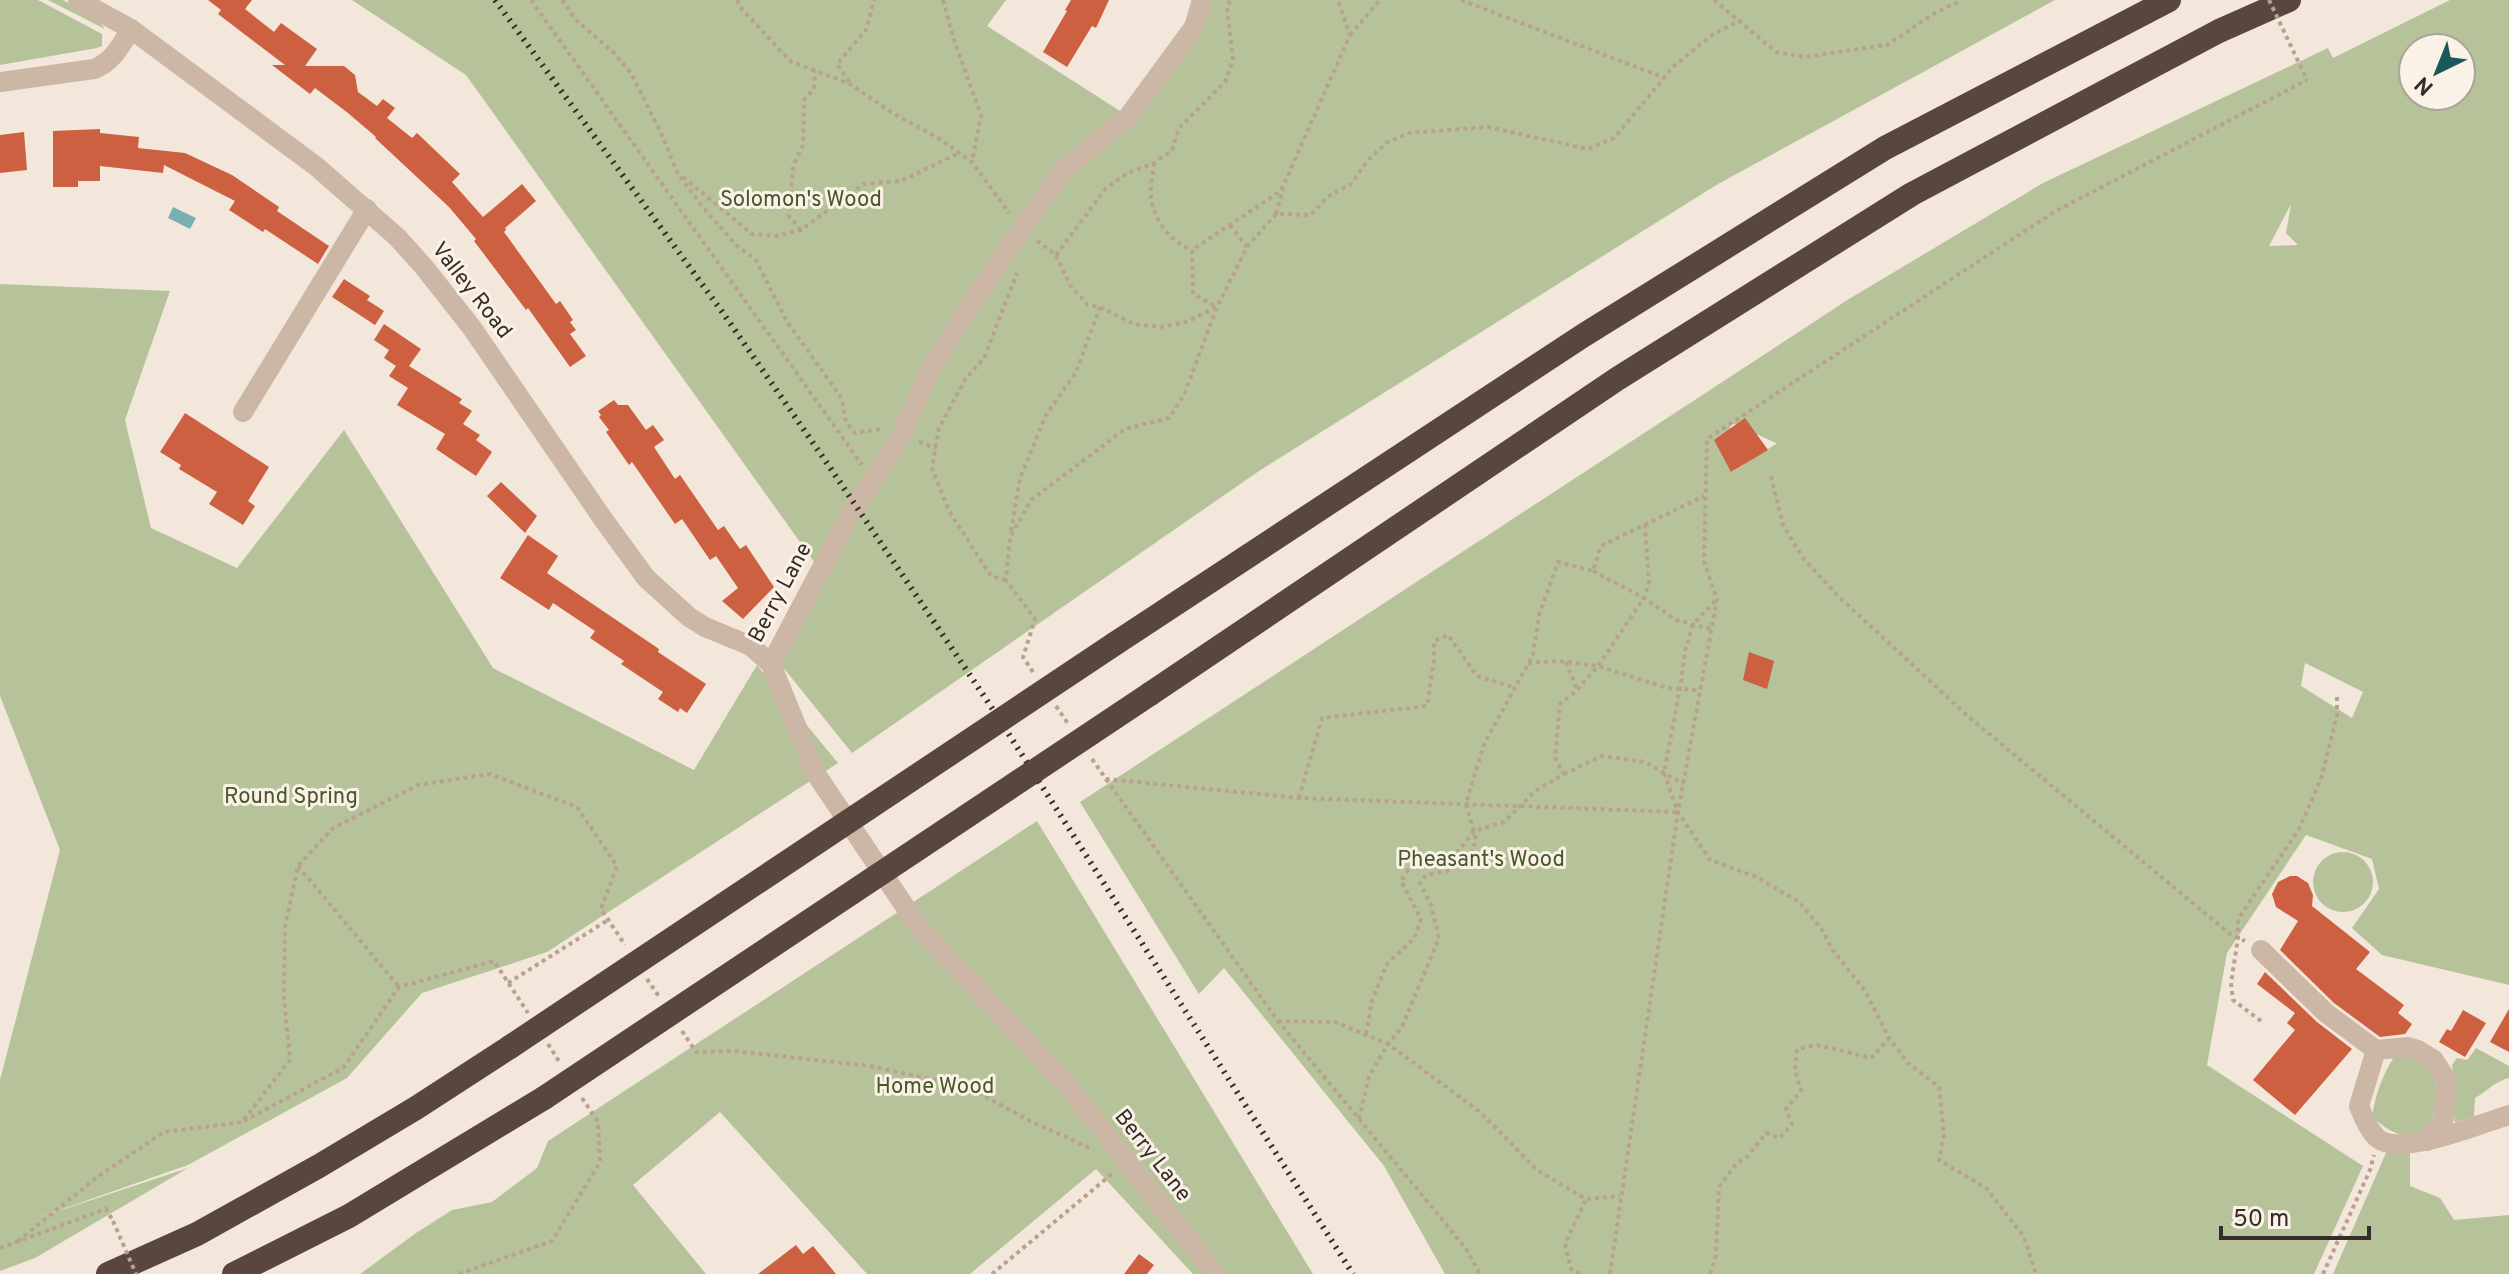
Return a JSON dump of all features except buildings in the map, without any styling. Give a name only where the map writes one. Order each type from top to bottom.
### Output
[{"type":"highway","points":[[108,1274],[197,1234],[416,1108],[1584,335],[1885,148],[2169,0]]},
{"type":"highway","points":[[234,1274],[349,1216],[544,1098],[1617,379],[1912,194],[2219,31],[2289,0]]},
{"type":"street","name":"Valley Road","points":[[78,0],[131,29],[317,167],[397,237],[472,328],[646,578],[689,617],[751,646],[771,664]]},
{"type":"street","name":"Berry Lane","points":[[1202,0],[1194,27],[1128,117],[1064,169],[932,366],[901,436],[845,524],[771,664],[816,774],[918,926],[1067,1085],[1215,1274]]},
{"type":"street","points":[[0,82],[104,65],[114,56],[131,29]]},
{"type":"street","points":[[243,412],[367,209]]},
{"type":"street","points":[[2261,950],[2326,1013],[2376,1050],[2408,1047],[2434,1060],[2446,1079],[2444,1119],[2427,1141]]},
{"type":"street","points":[[2376,1050],[2359,1106],[2367,1125],[2379,1140],[2396,1144],[2427,1141],[2509,1115]]},
{"type":"path","points":[[531,0],[873,481]]},
{"type":"path","points":[[562,0],[575,19],[613,52],[631,73],[678,174],[736,245],[756,260],[786,320],[842,399],[846,422],[855,433],[889,428]]},
{"type":"path","points":[[737,0],[790,61],[850,84],[972,162],[1021,230],[1056,255],[1070,285],[1088,305],[1100,307],[1134,324],[1160,327],[1186,322],[1217,307]]},
{"type":"path","points":[[850,84],[837,64],[866,30],[874,0]]},
{"type":"path","points":[[943,0],[981,115],[972,162]]},
{"type":"path","points":[[1056,255],[1106,188],[1172,150],[1179,128],[1225,82],[1233,60],[1227,8],[1230,0]]},
{"type":"path","points":[[1338,0],[1350,35]]},
{"type":"path","points":[[1192,250],[1281,191],[1350,35],[1380,0]]},
{"type":"path","points":[[1461,0],[1665,78]]},
{"type":"path","points":[[1714,0],[1776,52],[1804,57],[1887,45],[1935,13],[1962,0]]},
{"type":"path","points":[[1610,1274],[1678,812],[1717,599],[1704,561],[1707,439],[2054,212],[2307,80],[2269,0]]},
{"type":"path","points":[[1276,214],[1311,215],[1327,197],[1351,184],[1367,161],[1386,143],[1409,133],[1488,127],[1588,149],[1614,138],[1674,66],[1712,35],[1739,21]]},
{"type":"path","points":[[801,230],[789,216],[793,166],[803,145],[804,100],[814,89],[815,71]]},
{"type":"path","points":[[678,174],[752,234],[776,236],[801,230],[864,184],[901,181],[959,153]]},
{"type":"path","points":[[1154,163],[1151,197],[1162,226],[1179,245],[1192,250]]},
{"type":"path","points":[[1010,537],[1031,500],[1113,437],[1125,429],[1169,418],[1184,395],[1217,307],[1247,247],[1276,214],[1284,184]]},
{"type":"path","points":[[1230,225],[1247,247]]},
{"type":"path","points":[[1192,250],[1193,294],[1217,307]]},
{"type":"path","points":[[1021,264],[984,358],[966,378],[939,428],[932,468],[949,511],[991,576],[1006,580],[1035,619],[1023,657],[1040,682]]},
{"type":"path","points":[[1006,580],[1020,478],[1046,415],[1076,372],[1100,307]]},
{"type":"path","points":[[1771,476],[1783,525],[1803,558],[1838,596],[1970,718],[2230,934],[2261,950]]},
{"type":"path","points":[[1593,571],[1601,546],[1705,496]]},
{"type":"path","points":[[1564,774],[1555,758],[1560,704],[1598,666],[1644,598],[1649,583],[1645,525]]},
{"type":"path","points":[[1359,1119],[1369,1076],[1402,1027],[1439,938],[1431,905],[1420,883],[1426,875],[1448,871],[1471,856],[1476,839],[1466,804],[1485,742],[1533,655],[1539,615],[1558,562],[1593,571],[1644,598],[1676,620],[1711,629]]},
{"type":"path","points":[[1717,599],[1693,624],[1685,651],[1664,773],[1678,812],[1710,860],[1754,876],[1798,901],[1821,928],[1832,949],[1865,991],[1889,1038],[1908,1063],[1939,1087],[1944,1135],[1939,1160],[1986,1188],[2024,1237],[2036,1274]]},
{"type":"path","points":[[1299,798],[1322,718],[1427,706],[1434,641],[1448,635],[1477,676],[1513,687]]},
{"type":"path","points":[[1528,663],[1566,662],[1598,666],[1667,688],[1700,690]]},
{"type":"path","points":[[1566,662],[1577,690]]},
{"type":"path","points":[[2261,1021],[2233,1000],[2231,983],[2238,919],[2299,829],[2321,779],[2337,715],[2337,697]]},
{"type":"path","points":[[1056,706],[1073,731]]},
{"type":"path","points":[[1089,755],[1278,1021],[1466,1249],[1480,1274]]},
{"type":"path","points":[[1366,1034],[1372,1000],[1387,964],[1414,939],[1421,919],[1401,881],[1410,867],[1457,853],[1474,831],[1504,822],[1535,791],[1602,756],[1645,762],[1683,784]]},
{"type":"path","points":[[242,1122],[290,1060],[284,997],[285,926],[298,866],[333,828],[418,785],[490,774],[577,807],[617,866],[601,909],[632,955]]},
{"type":"path","points":[[1106,779],[1299,798],[1678,812]]},
{"type":"path","points":[[298,866],[399,987]]},
{"type":"path","points":[[508,983],[608,920]]},
{"type":"path","points":[[18,1241],[100,1175],[164,1132],[242,1122],[343,1068],[399,987],[494,961],[532,1020]]},
{"type":"path","points":[[640,967],[664,1003]]},
{"type":"path","points":[[1278,1021],[1335,1022],[1388,1044],[1480,1112],[1537,1170],[1586,1199],[1622,1196]]},
{"type":"path","points":[[680,1027],[696,1052],[734,1051],[870,1066],[968,1087],[1030,1121],[1101,1154]]},
{"type":"path","points":[[540,1032],[564,1070]]},
{"type":"path","points":[[1710,1274],[1716,1255],[1719,1187],[1766,1133],[1780,1138],[1792,1124],[1786,1109],[1801,1091],[1795,1070],[1797,1049],[1818,1045],[1871,1058],[1889,1038]]},
{"type":"path","points":[[459,1274],[552,1241],[600,1162],[598,1122],[580,1094]]},
{"type":"path","points":[[2323,1274],[2370,1170],[2379,1140]]},
{"type":"path","points":[[992,1274],[1126,1163]]},
{"type":"path","points":[[1580,1274],[1571,1269],[1565,1244],[1586,1199]]},
{"type":"path","points":[[0,1248],[106,1209],[136,1274]]},
{"type":"green space","points":[[0,0],[38,0],[102,34],[102,46],[0,65]]},
{"type":"green space","points":[[48,0],[63,0],[97,19],[105,29]]},
{"type":"green space","name":"Solomon's Wood","points":[[352,0],[1006,0],[987,26],[1128,116],[1205,0],[2055,0],[1718,184],[1259,471],[852,753],[774,656],[820,570],[466,75]]},
{"type":"green space","name":"Pheasant's Wood","points":[[2450,0],[2509,0],[2509,985],[2382,955],[2352,928],[2379,889],[2372,859],[2306,835],[2227,953],[2207,1065],[2363,1166],[2314,1274],[1445,1274],[1384,1166],[1224,968],[1199,994],[1080,802],[1849,299],[2043,183],[2328,48],[2333,58]],"holes":[[[2291,204],[2286,233],[2298,245],[2269,246]],[[1730,422],[1776,443],[1776,444],[1732,472]],[[2305,663],[2363,692],[2352,718],[2301,686]]]},
{"type":"green space","name":"Round Spring","points":[[0,284],[170,291],[125,420],[151,528],[237,568],[344,430],[493,668],[694,770],[757,665],[838,763],[547,952],[422,993],[347,1078],[188,1165],[37,1218],[188,1168],[35,1258],[0,1271],[0,1080],[60,850],[0,696]]},
{"type":"green space","name":"Home Wood","points":[[1037,821],[1313,1274],[1193,1274],[1096,1169],[970,1274],[867,1274],[720,1112],[633,1185],[706,1274],[360,1274],[452,1210],[492,1202],[537,1168],[548,1141]]},
{"type":"green space","points":[[2343,852],[2365,860],[2373,882],[2365,904],[2343,912],[2321,904],[2313,882],[2321,860]]},
{"type":"green space","points":[[2476,1048],[2509,1066],[2509,1078],[2475,1098],[2474,1117],[2455,1122],[2452,1065],[2457,1058],[2467,1060]]},
{"type":"green space","points":[[2410,1053],[2431,1066],[2436,1090],[2431,1122],[2424,1130],[2409,1136],[2393,1132],[2372,1116],[2380,1085],[2394,1057]]},
{"type":"green space","points":[[2389,1146],[2410,1151],[2410,1186],[2440,1198],[2454,1220],[2509,1215],[2509,1274],[2333,1274]]},
{"type":"water","points":[[173,207],[196,218],[190,229],[168,218]]},
{"type":"railway","points":[[495,0],[723,313],[829,466],[994,711],[1353,1274]]}]
